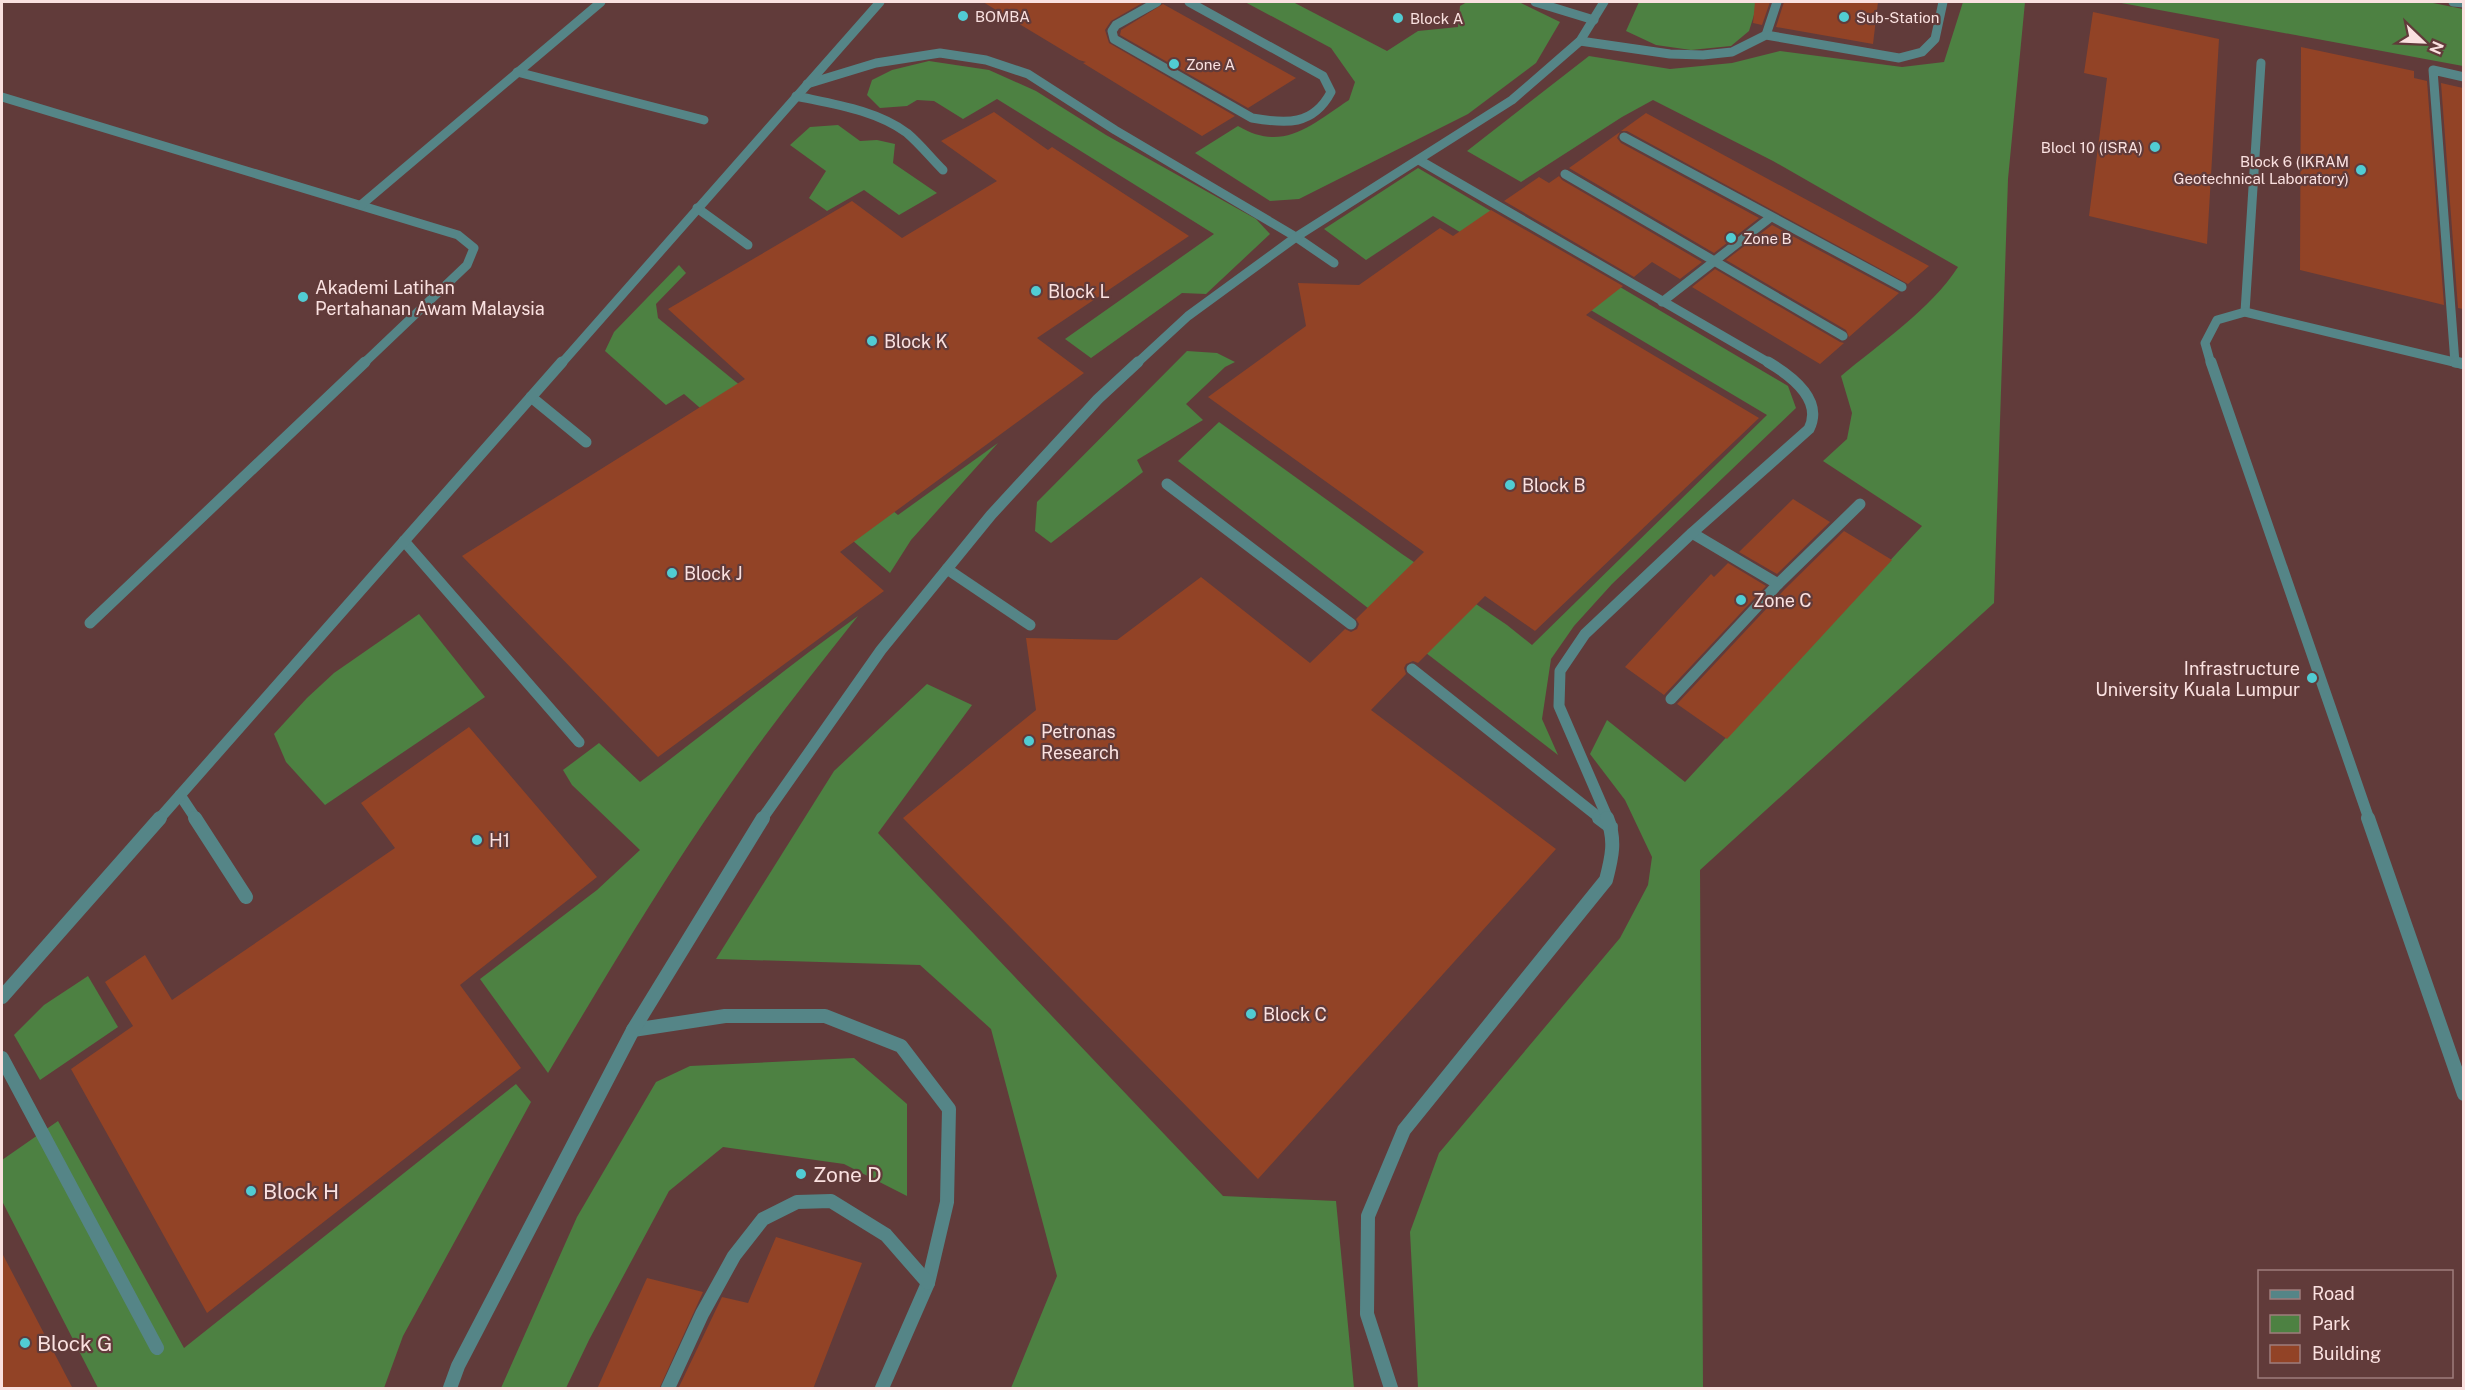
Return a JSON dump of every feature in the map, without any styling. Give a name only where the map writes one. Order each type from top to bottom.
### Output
[{"type":"street","points":[[361,205],[601,2]]},
{"type":"street","points":[[2,997],[880,2]]},
{"type":"street","points":[[1157,2],[1116,25],[1112,31],[1114,39],[1252,118],[1275,122],[1305,119],[1320,110],[1328,100],[1331,92],[1323,76],[1189,2]]},
{"type":"street","points":[[1534,2],[1594,20]]},
{"type":"street","points":[[450,1389],[463,1356],[633,1030],[758,825],[881,650],[991,515],[1098,399],[1188,316],[1296,237],[1512,100],[1580,41],[1604,2]]},
{"type":"street","points":[[1766,35],[1777,2]]},
{"type":"street","points":[[1580,41],[1670,54],[1703,55],[1732,52],[1766,35],[1899,58],[1922,52],[1935,39],[1943,2]]},
{"type":"street","points":[[2453,2],[2463,3]]},
{"type":"street","points":[[807,84],[876,63],[940,53],[986,60],[1028,74],[1115,130],[1296,237],[1334,263]]},
{"type":"street","points":[[2245,312],[2261,63]]},
{"type":"street","points":[[2463,77],[2433,70],[2459,364],[2245,312],[2217,320],[2205,343],[2463,1094]]},
{"type":"street","points":[[517,72],[704,120]]},
{"type":"street","points":[[796,96],[852,108],[886,122],[916,141],[943,170]]},
{"type":"street","points":[[2,97],[458,236],[474,248],[467,265],[90,623]]},
{"type":"street","points":[[1624,137],[1902,287]]},
{"type":"street","points":[[1391,1389],[1367,1314],[1368,1216],[1404,1130],[1606,880],[1614,848],[1611,826],[1559,705],[1560,671],[1585,634],[1692,533],[1799,440],[1811,425],[1812,407],[1805,391],[1789,374],[1419,160]]},
{"type":"street","points":[[1565,174],[1843,336]]},
{"type":"street","points":[[697,208],[748,244]]},
{"type":"street","points":[[1662,302],[1771,217]]},
{"type":"street","points":[[531,397],[586,442]]},
{"type":"street","points":[[1167,484],[1351,624]]},
{"type":"street","points":[[1671,699],[1778,585],[1860,504]]},
{"type":"street","points":[[1692,533],[1778,585]]},
{"type":"street","points":[[404,541],[579,742]]},
{"type":"street","points":[[947,569],[1030,625]]},
{"type":"street","points":[[1412,669],[1611,826]]},
{"type":"street","points":[[180,795],[246,897]]},
{"type":"street","points":[[633,1030],[725,1016],[825,1016],[901,1046],[949,1109],[947,1202],[928,1283],[882,1389]]},
{"type":"street","points":[[2,1058],[157,1348]]},
{"type":"street","points":[[668,1389],[702,1314],[734,1256],[763,1219],[797,1202],[831,1201],[886,1235],[928,1283]]},
{"type":"green space","points":[[1245,2],[1293,2],[1387,51],[1418,31],[1458,27],[1460,6],[1467,2],[1519,2],[1560,22],[1536,63],[1468,114],[1299,199],[1270,201],[1195,153],[1238,126],[1254,134],[1269,137],[1296,132],[1349,100],[1355,82],[1331,48]]},
{"type":"green space","points":[[1639,2],[1758,2],[1749,31],[1731,46],[1691,50],[1656,45],[1626,31]]},
{"type":"green space","points":[[1963,2],[2025,2],[2008,179],[1994,603],[1700,870],[1703,1388],[1418,1388],[1410,1232],[1439,1153],[1620,938],[1648,885],[1652,857],[1625,800],[1590,754],[1607,720],[1685,782],[1922,526],[1823,461],[1847,439],[1852,413],[1841,376],[1919,312],[1958,267],[1773,161],[1653,100],[1622,117],[1521,182],[1467,151],[1589,56],[1670,69],[1732,63],[1780,51],[1902,67],[1944,62]]},
{"type":"green space","points":[[2116,2],[2428,2],[2463,9],[2463,66]]},
{"type":"green space","points":[[929,61],[989,70],[1036,91],[1106,135],[1256,219],[1270,234],[1206,294],[1182,293],[1091,358],[1065,339],[1214,234],[997,99],[963,119],[934,101],[917,100],[907,106],[880,108],[867,95],[872,80],[892,70]]},
{"type":"green space","points":[[838,125],[860,141],[877,140],[895,144],[893,163],[937,193],[899,215],[864,190],[827,211],[809,198],[826,171],[790,145],[810,127]]},
{"type":"green space","points":[[1418,168],[1788,386],[1796,408],[1612,584],[1574,626],[1551,659],[1542,719],[1558,755],[1178,461],[1219,422],[1532,645],[1767,415],[1433,216],[1366,260],[1324,229]]},
{"type":"green space","points":[[679,265],[686,273],[656,304],[658,318],[898,515],[998,443],[911,540],[890,573],[684,394],[666,405],[605,351],[614,332]]},
{"type":"green space","points":[[1187,351],[1217,353],[1235,362],[1225,367],[1186,404],[1203,420],[1137,460],[1143,472],[1051,543],[1035,531],[1037,502]]},
{"type":"green space","points":[[419,614],[485,697],[325,805],[286,762],[274,734],[334,673]]},
{"type":"green space","points":[[858,616],[773,725],[701,827],[633,931],[548,1073],[480,979],[597,890],[640,850],[572,785],[563,770],[599,743],[640,782]]},
{"type":"green space","points":[[927,684],[972,705],[878,833],[1223,1196],[1336,1201],[1354,1388],[1011,1388],[1057,1276],[991,1029],[920,965],[716,959],[834,771]]},
{"type":"green space","points":[[88,976],[118,1027],[40,1080],[14,1035],[44,1005]]},
{"type":"green space","points":[[854,1058],[907,1104],[907,1196],[844,1164],[723,1147],[669,1191],[589,1340],[566,1388],[501,1388],[577,1217],[656,1082],[690,1066]]},
{"type":"green space","points":[[516,1084],[531,1102],[403,1336],[384,1388],[98,1388],[2,1201],[2,1160],[58,1121],[184,1348]]},
{"type":"building","points":[[983,2],[1144,2],[1111,21],[1105,30],[1109,43],[1235,116],[1202,136],[1083,63],[1086,62]]},
{"type":"building","points":[[1755,2],[1770,2],[1762,25],[1753,23]]},
{"type":"building","name":"Sub-Station","points":[[1784,2],[1878,2],[1873,44],[1776,27]]},
{"type":"building","points":[[1163,4],[1296,78],[1248,108],[1120,35],[1121,30]]},
{"type":"building","name":"Blocl 10 (ISRA)","points":[[2093,12],[2219,39],[2207,244],[2089,216],[2107,78],[2084,73]]},
{"type":"building","name":"Block 6 (IKRAM Geotechnical Laboratory)","points":[[2301,47],[2414,71],[2414,78],[2427,81],[2444,305],[2300,270]]},
{"type":"building","points":[[2441,83],[2463,88],[2463,309],[2458,308]]},
{"type":"building","points":[[994,112],[1048,150],[1052,147],[1189,236],[1037,338],[1084,373],[840,552],[884,591],[658,757],[462,556],[745,379],[668,309],[852,201],[902,238],[997,181],[941,141]]},
{"type":"building","points":[[1646,113],[1929,266],[1908,284],[1627,131],[1621,131]]},
{"type":"building","points":[[1620,132],[1617,138],[1621,143],[1759,218],[1714,253],[1569,168]]},
{"type":"building","points":[[1559,176],[1562,180],[1702,262],[1680,279],[1652,262],[1634,277],[1504,201],[1539,177],[1549,183]]},
{"type":"building","name":"Block C","points":[[1491,210],[1623,286],[1586,315],[1759,418],[1535,631],[1485,596],[1418,663],[1413,661],[1406,664],[1404,668],[1406,674],[1371,710],[1556,849],[1258,1179],[903,818],[1036,710],[1026,638],[1117,640],[1201,577],[1310,663],[1345,629],[1351,632],[1357,629],[1359,624],[1356,619],[1424,552],[1208,397],[1306,326],[1298,283],[1359,285],[1440,228],[1453,236]]},
{"type":"building","points":[[1772,225],[1899,293],[1849,337],[1846,330],[1726,260]]},
{"type":"building","points":[[1715,269],[1844,343],[1820,364],[1692,287]]},
{"type":"building","points":[[1793,499],[1830,522],[1777,574],[1739,552]]},
{"type":"building","points":[[1844,531],[1892,560],[1727,739],[1677,704],[1784,590]]},
{"type":"building","points":[[1728,563],[1766,586],[1664,695],[1625,667],[1711,574],[1714,577]]},
{"type":"building","name":"Block H","points":[[469,727],[597,877],[460,985],[521,1068],[207,1313],[71,1069],[133,1026],[105,982],[145,955],[172,1000],[395,848],[361,803]]},
{"type":"building","points":[[776,1237],[862,1263],[813,1389],[678,1389],[722,1297],[748,1303]]},
{"type":"building","name":"Block G","points":[[2,1253],[73,1389],[2,1389]]},
{"type":"building","points":[[647,1278],[703,1292],[659,1389],[597,1389]]},
{"type":"place","name":"BOMBA","points":[[963,16]]},
{"type":"place","name":"Sub-Station","points":[[1844,17]]},
{"type":"place","name":"Block A","points":[[1398,18]]},
{"type":"place","name":"Zone A","points":[[1174,64]]},
{"type":"place","name":"Blocl 10 (ISRA)","points":[[2155,147]]},
{"type":"place","name":"Block 6 (IKRAM Geotechnical Laboratory)","points":[[2361,170]]},
{"type":"place","name":"Zone B","points":[[1731,238]]},
{"type":"place","name":"Block L","points":[[1036,291]]},
{"type":"place","name":"Akademi Latihan Pertahanan Awam Malaysia","points":[[303,297]]},
{"type":"place","name":"Block K","points":[[872,341]]},
{"type":"place","name":"Block B","points":[[1510,485]]},
{"type":"place","name":"Block J","points":[[672,573]]},
{"type":"place","name":"Zone C","points":[[1741,600]]},
{"type":"place","name":"Infrastructure University Kuala Lumpur","points":[[2312,678]]},
{"type":"place","name":"Petronas Research","points":[[1029,741]]},
{"type":"place","name":"H1","points":[[477,840]]},
{"type":"place","name":"Block C","points":[[1251,1014]]},
{"type":"place","name":"Zone D","points":[[801,1174]]},
{"type":"place","name":"Block H","points":[[251,1191]]},
{"type":"place","name":"Block G","points":[[25,1343]]}]
